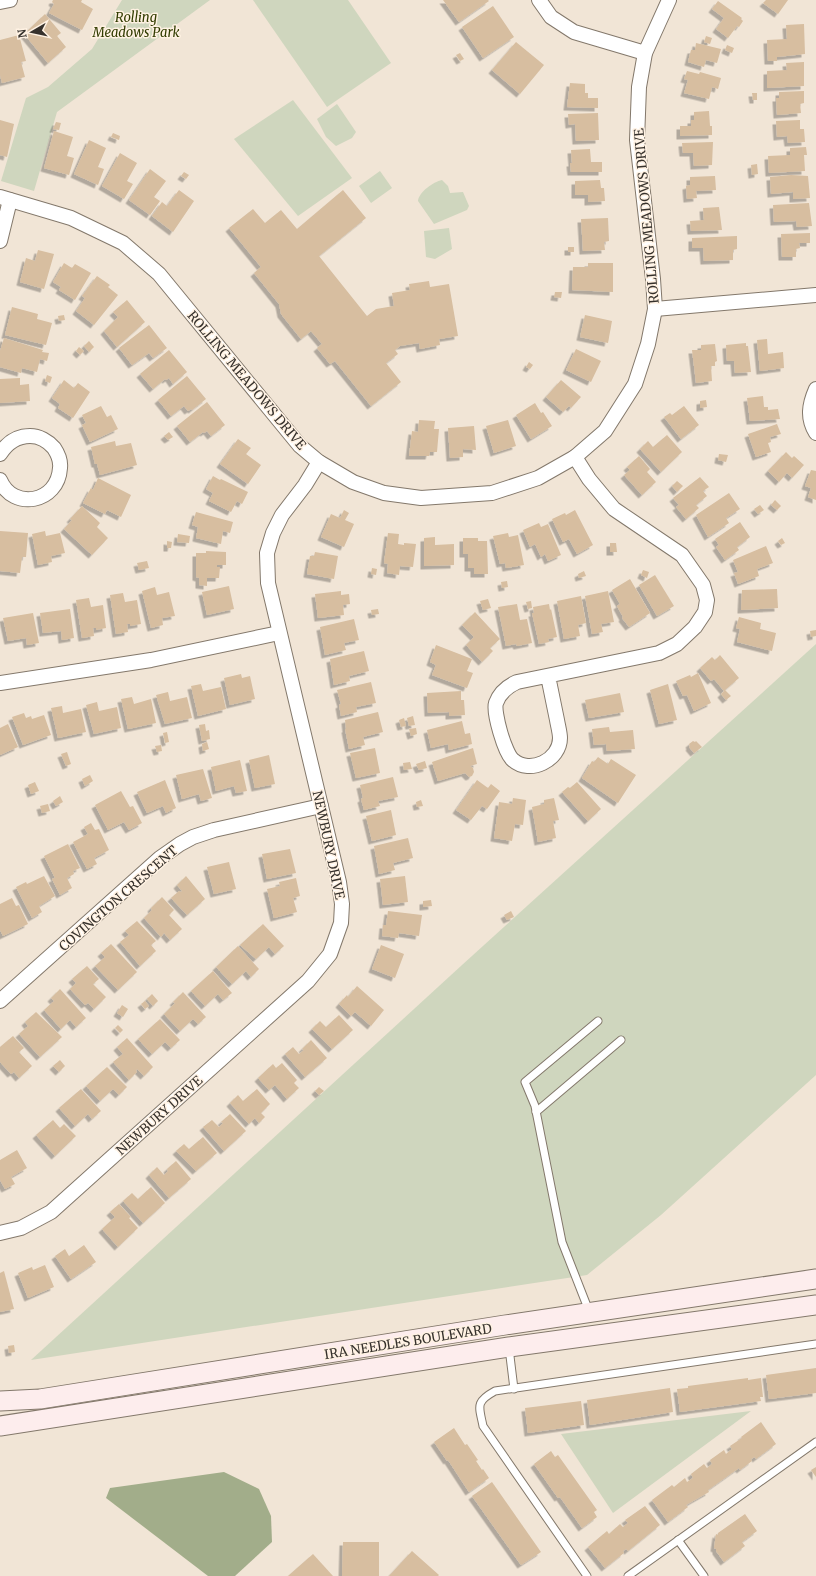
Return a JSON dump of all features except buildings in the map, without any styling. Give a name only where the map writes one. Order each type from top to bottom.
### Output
[{"type":"main road","name":"IRA NEEDLES BOULEVARD","points":[[0,1401],[40,1399],[590,1313],[816,1280]]},
{"type":"main road","name":"IRA NEEDLES BOULEVARD","points":[[0,1426],[508,1347],[816,1305]]},
{"type":"street","points":[[0,2],[10,0]]},
{"type":"street","points":[[539,0],[551,17],[574,32],[645,53]]},
{"type":"street","name":"ROLLING MEADOWS DRIVE","points":[[5,199],[71,218],[123,243],[159,274],[300,446],[319,462],[353,482],[384,493],[421,498],[492,493],[538,478],[575,457],[605,431],[635,384],[648,344],[655,309],[653,278],[637,140],[639,87],[645,53],[669,0]]},
{"type":"street","points":[[0,241],[5,199]]},
{"type":"street","points":[[655,309],[816,295]]},
{"type":"street","points":[[816,389],[810,402],[810,424],[816,433]]},
{"type":"street","points":[[0,454],[12,440],[22,436],[34,436],[49,443],[57,452],[61,462],[60,477],[54,487],[44,495],[37,498],[26,499],[18,497],[8,491],[0,480]]},
{"type":"street","points":[[548,676],[560,738],[557,751],[550,760],[541,764],[529,766],[521,764],[513,760],[507,752],[496,713],[496,704],[500,694],[507,687],[517,682],[659,653],[677,644],[695,627],[704,612],[707,600],[703,585],[682,555],[614,509],[589,479],[575,457]]},
{"type":"street","name":"NEWBURY DRIVE","points":[[0,1233],[21,1228],[52,1212],[308,981],[330,954],[341,924],[342,904],[339,882],[268,583],[267,553],[272,533],[282,515],[305,485],[319,462]]},
{"type":"street","points":[[0,683],[151,660],[279,633]]},
{"type":"street","name":"COVINGTON CRESCENT","points":[[0,1001],[160,858],[180,844],[193,837],[214,830],[321,806]]},
{"type":"lane","points":[[590,1313],[562,1242],[535,1106],[525,1082],[598,1022]]},
{"type":"lane","points":[[536,1112],[620,1040]]},
{"type":"lane","points":[[587,1576],[483,1426],[479,1407],[484,1397],[496,1391],[816,1344]]},
{"type":"lane","points":[[508,1347],[514,1389]]},
{"type":"lane","points":[[628,1576],[816,1442]]},
{"type":"lane","points":[[678,1540],[704,1576]]},
{"type":"green space","name":"Rolling Meadows Park","points":[[122,0],[210,0],[57,112],[34,191],[1,181],[26,98],[48,87],[92,49]]},
{"type":"green space","points":[[253,0],[348,0],[391,63],[327,107]]},
{"type":"green space","points":[[293,100],[352,178],[298,216],[234,139]]},
{"type":"green space","points":[[337,104],[356,132],[352,138],[336,146],[326,137],[317,119]]},
{"type":"green space","points":[[380,171],[392,188],[371,203],[359,186]]},
{"type":"green space","points":[[442,180],[448,186],[450,193],[463,192],[469,206],[467,210],[434,224],[418,201],[421,194],[427,188]]},
{"type":"green space","points":[[449,228],[452,249],[435,259],[426,257],[424,231]]},
{"type":"green space","points":[[816,644],[816,1075],[661,1215],[587,1275],[31,1360],[462,965]]},
{"type":"green space","points":[[751,1411],[613,1513],[561,1434]]},
{"type":"green space","points":[[224,1472],[259,1489],[271,1516],[272,1542],[235,1576],[208,1576],[106,1498],[110,1488]]}]
